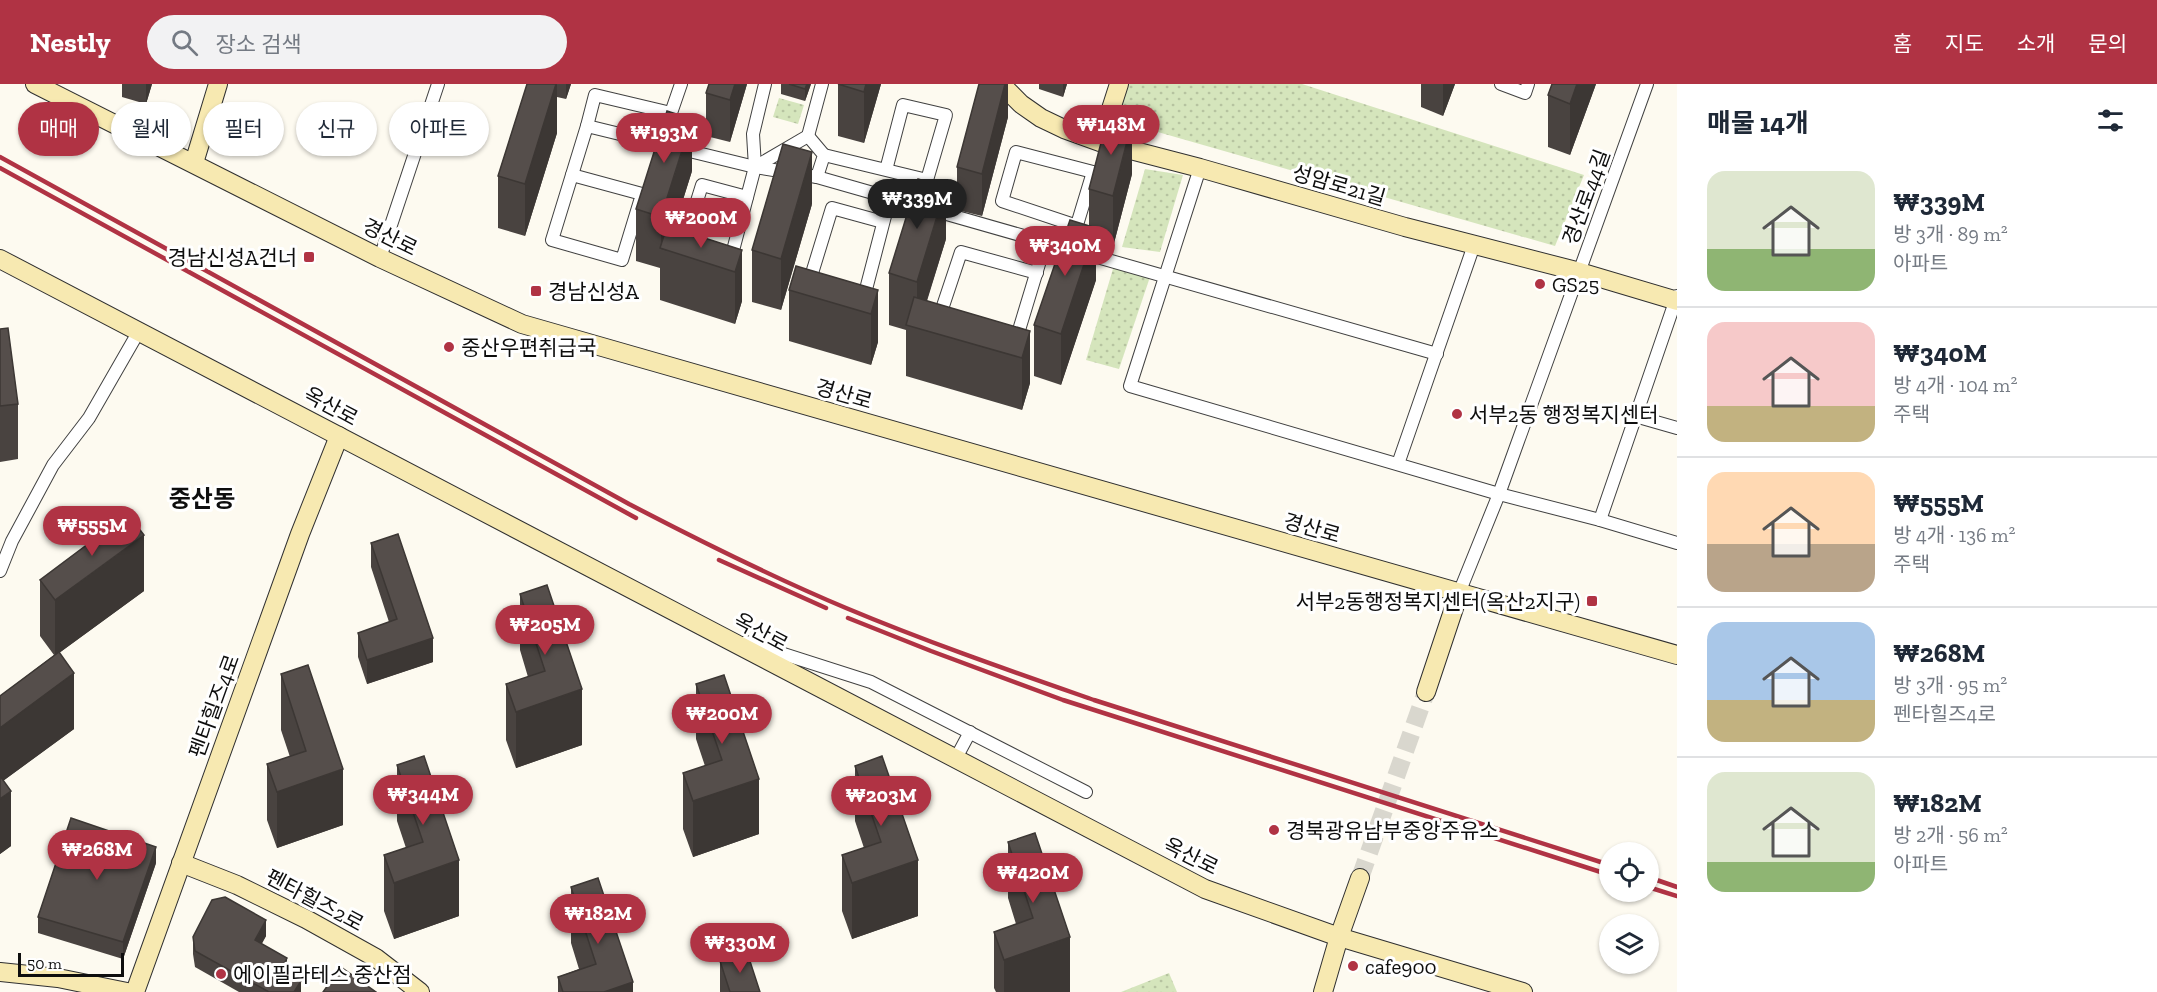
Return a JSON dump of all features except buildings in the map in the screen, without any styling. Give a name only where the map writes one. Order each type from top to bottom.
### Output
[{"type":"street","name":"경산로","points":[[35,84],[381,258],[522,324],[1677,655]]},
{"type":"street","points":[[194,163],[218,84]]},
{"type":"street","points":[[381,258],[438,84]]},
{"type":"street","points":[[656,148],[681,84]]},
{"type":"street","points":[[722,256],[731,258],[755,167],[753,134],[765,84]]},
{"type":"street","points":[[755,167],[808,135],[822,84]]},
{"type":"street","name":"성암로21길","points":[[1001,84],[1021,104],[1041,118],[1100,142],[1676,300]]},
{"type":"street","points":[[1100,142],[1119,84]]},
{"type":"street","points":[[1501,84],[1525,93],[1528,84]]},
{"type":"street","name":"경산로44길","points":[[1459,593],[1580,272],[1647,84]]},
{"type":"street","points":[[572,175],[644,189],[622,260],[552,240],[596,90],[671,113]]},
{"type":"street","points":[[808,135],[824,155],[927,180],[946,115],[903,105],[886,170]]},
{"type":"street","points":[[587,126],[656,148],[817,177],[1437,354]]},
{"type":"street","points":[[1070,248],[1077,226],[1093,172],[1016,152],[1002,201],[1077,226]]},
{"type":"street","points":[[817,177],[824,155]]},
{"type":"street","points":[[1200,168],[1130,386],[1498,494],[1600,520],[1677,543]]},
{"type":"street","points":[[692,248],[683,246],[702,185],[747,197]]},
{"type":"street","points":[[853,295],[864,297],[890,197]]},
{"type":"street","points":[[820,286],[809,283],[832,208],[883,222]]},
{"type":"street","points":[[1005,337],[1016,340],[1046,241]]},
{"type":"street","points":[[1398,464],[1474,245]]},
{"type":"street","points":[[950,321],[939,318],[961,252],[1036,273]]},
{"type":"street","name":"옥산로","points":[[0,259],[1205,889],[1339,937],[1523,992]]},
{"type":"street","points":[[1600,520],[1676,300]]},
{"type":"street","points":[[0,572],[12,541],[53,465],[89,418],[139,331]]},
{"type":"street","points":[[1635,416],[1677,428]]},
{"type":"street","name":"펜타힐즈4로","points":[[135,992],[300,534],[339,436]]},
{"type":"street","points":[[1426,692],[1459,593]]},
{"type":"street","points":[[711,631],[871,682],[1086,792]]},
{"type":"street","points":[[955,759],[970,732]]},
{"type":"street","name":"펜타힐즈2로","points":[[181,863],[237,885],[315,924],[376,958],[420,992]]},
{"type":"street","points":[[1323,992],[1360,878]]},
{"type":"street","points":[[0,972],[58,978],[126,992]]},
{"type":"green space","points":[[1112,84],[1302,84],[1584,175],[1555,246],[1102,116]]},
{"type":"green space","points":[[779,98],[804,105],[798,124],[773,117]]},
{"type":"green space","points":[[1145,169],[1183,175],[1160,252],[1122,247]]},
{"type":"green space","points":[[1115,262],[1153,268],[1119,369],[1086,360]]},
{"type":"green space","points":[[1169,973],[1177,992],[1121,992]]},
{"type":"tunnel","points":[[1360,878],[1426,692]]},
{"type":"railway","points":[[0,157],[629,504],[818,596],[938,644],[1094,700],[1599,861]]},
{"type":"railway","points":[[0,168],[636,518]]},
{"type":"railway","points":[[719,560],[826,608]]},
{"type":"railway","points":[[848,618],[1063,700],[1599,871]]},
{"type":"railway","points":[[1659,881],[1677,887]]},
{"type":"railway","points":[[1659,890],[1677,896]]},
{"type":"place","name":"경남신성A건너","points":[[309,257]]},
{"type":"place","name":"GS25","points":[[1540,284]]},
{"type":"place","name":"경남신성A","points":[[536,291]]},
{"type":"place","name":"중산우편취급국","points":[[449,347]]},
{"type":"place","name":"서부2동 행정복지센터","points":[[1457,414]]},
{"type":"place","name":"서부2동행정복지센터(옥산2지구)","points":[[1592,601]]},
{"type":"place","name":"경북광유남부중앙주유소","points":[[1274,830]]},
{"type":"place","name":"cafe900","points":[[1353,966]]},
{"type":"place","name":"에이필라테스 중산점","points":[[221,974]]},
{"type":"district","name":"중산동","points":[[202,498]]}]
